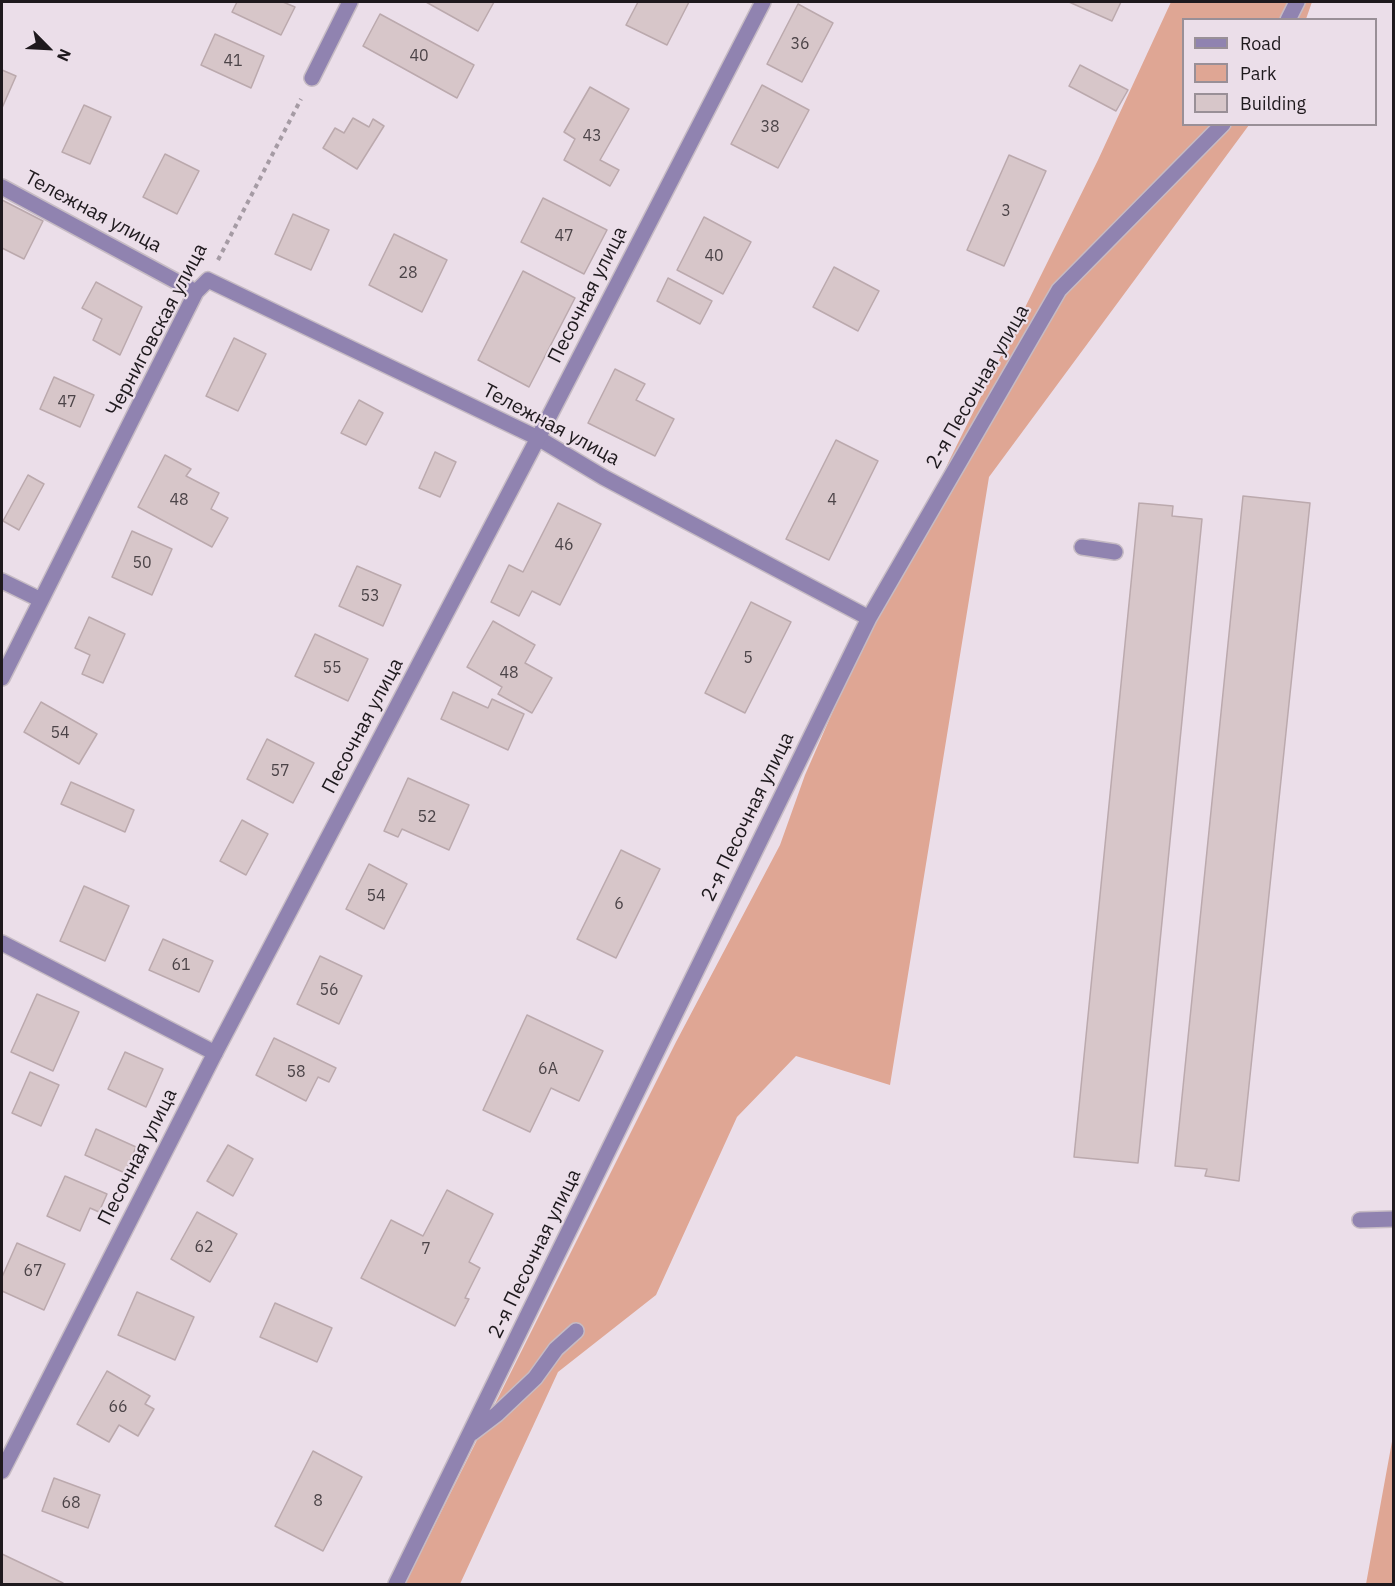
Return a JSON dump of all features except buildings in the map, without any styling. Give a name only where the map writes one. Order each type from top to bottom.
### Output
[{"type":"street","points":[[312,78],[350,2]]},
{"type":"street","name":"Песочная улица","points":[[2,1470],[214,1053],[538,438],[763,2]]},
{"type":"street","points":[[1289,18],[1297,2]]},
{"type":"street","name":"2-я Песочная улица","points":[[396,1584],[868,618],[1059,290],[1221,126]]},
{"type":"street","name":"Тележная улица","points":[[2,187],[196,292]]},
{"type":"street","name":"Тележная улица","points":[[208,280],[538,438],[603,477],[868,618]]},
{"type":"street","name":"Черниговская улица","points":[[2,678],[196,292],[208,280]]},
{"type":"street","points":[[1082,547],[1115,552]]},
{"type":"street","points":[[2,581],[41,600]]},
{"type":"street","points":[[2,943],[214,1053]]},
{"type":"street","points":[[1360,1220],[1394,1219]]},
{"type":"street","points":[[470,1434],[497,1414],[535,1378],[556,1349],[576,1331]]},
{"type":"path","name":"Черниговская улица","points":[[208,280],[312,78]]},
{"type":"green space","points":[[1171,2],[1312,2],[1306,18],[1182,18],[1182,126],[1248,126],[989,477],[890,1085],[796,1056],[737,1117],[656,1295],[558,1372],[460,1584],[405,1584],[676,1042],[780,845],[805,775],[847,679],[950,459],[1098,160]]},
{"type":"green space","points":[[1393,1436],[1393,1584],[1366,1584]]}]
